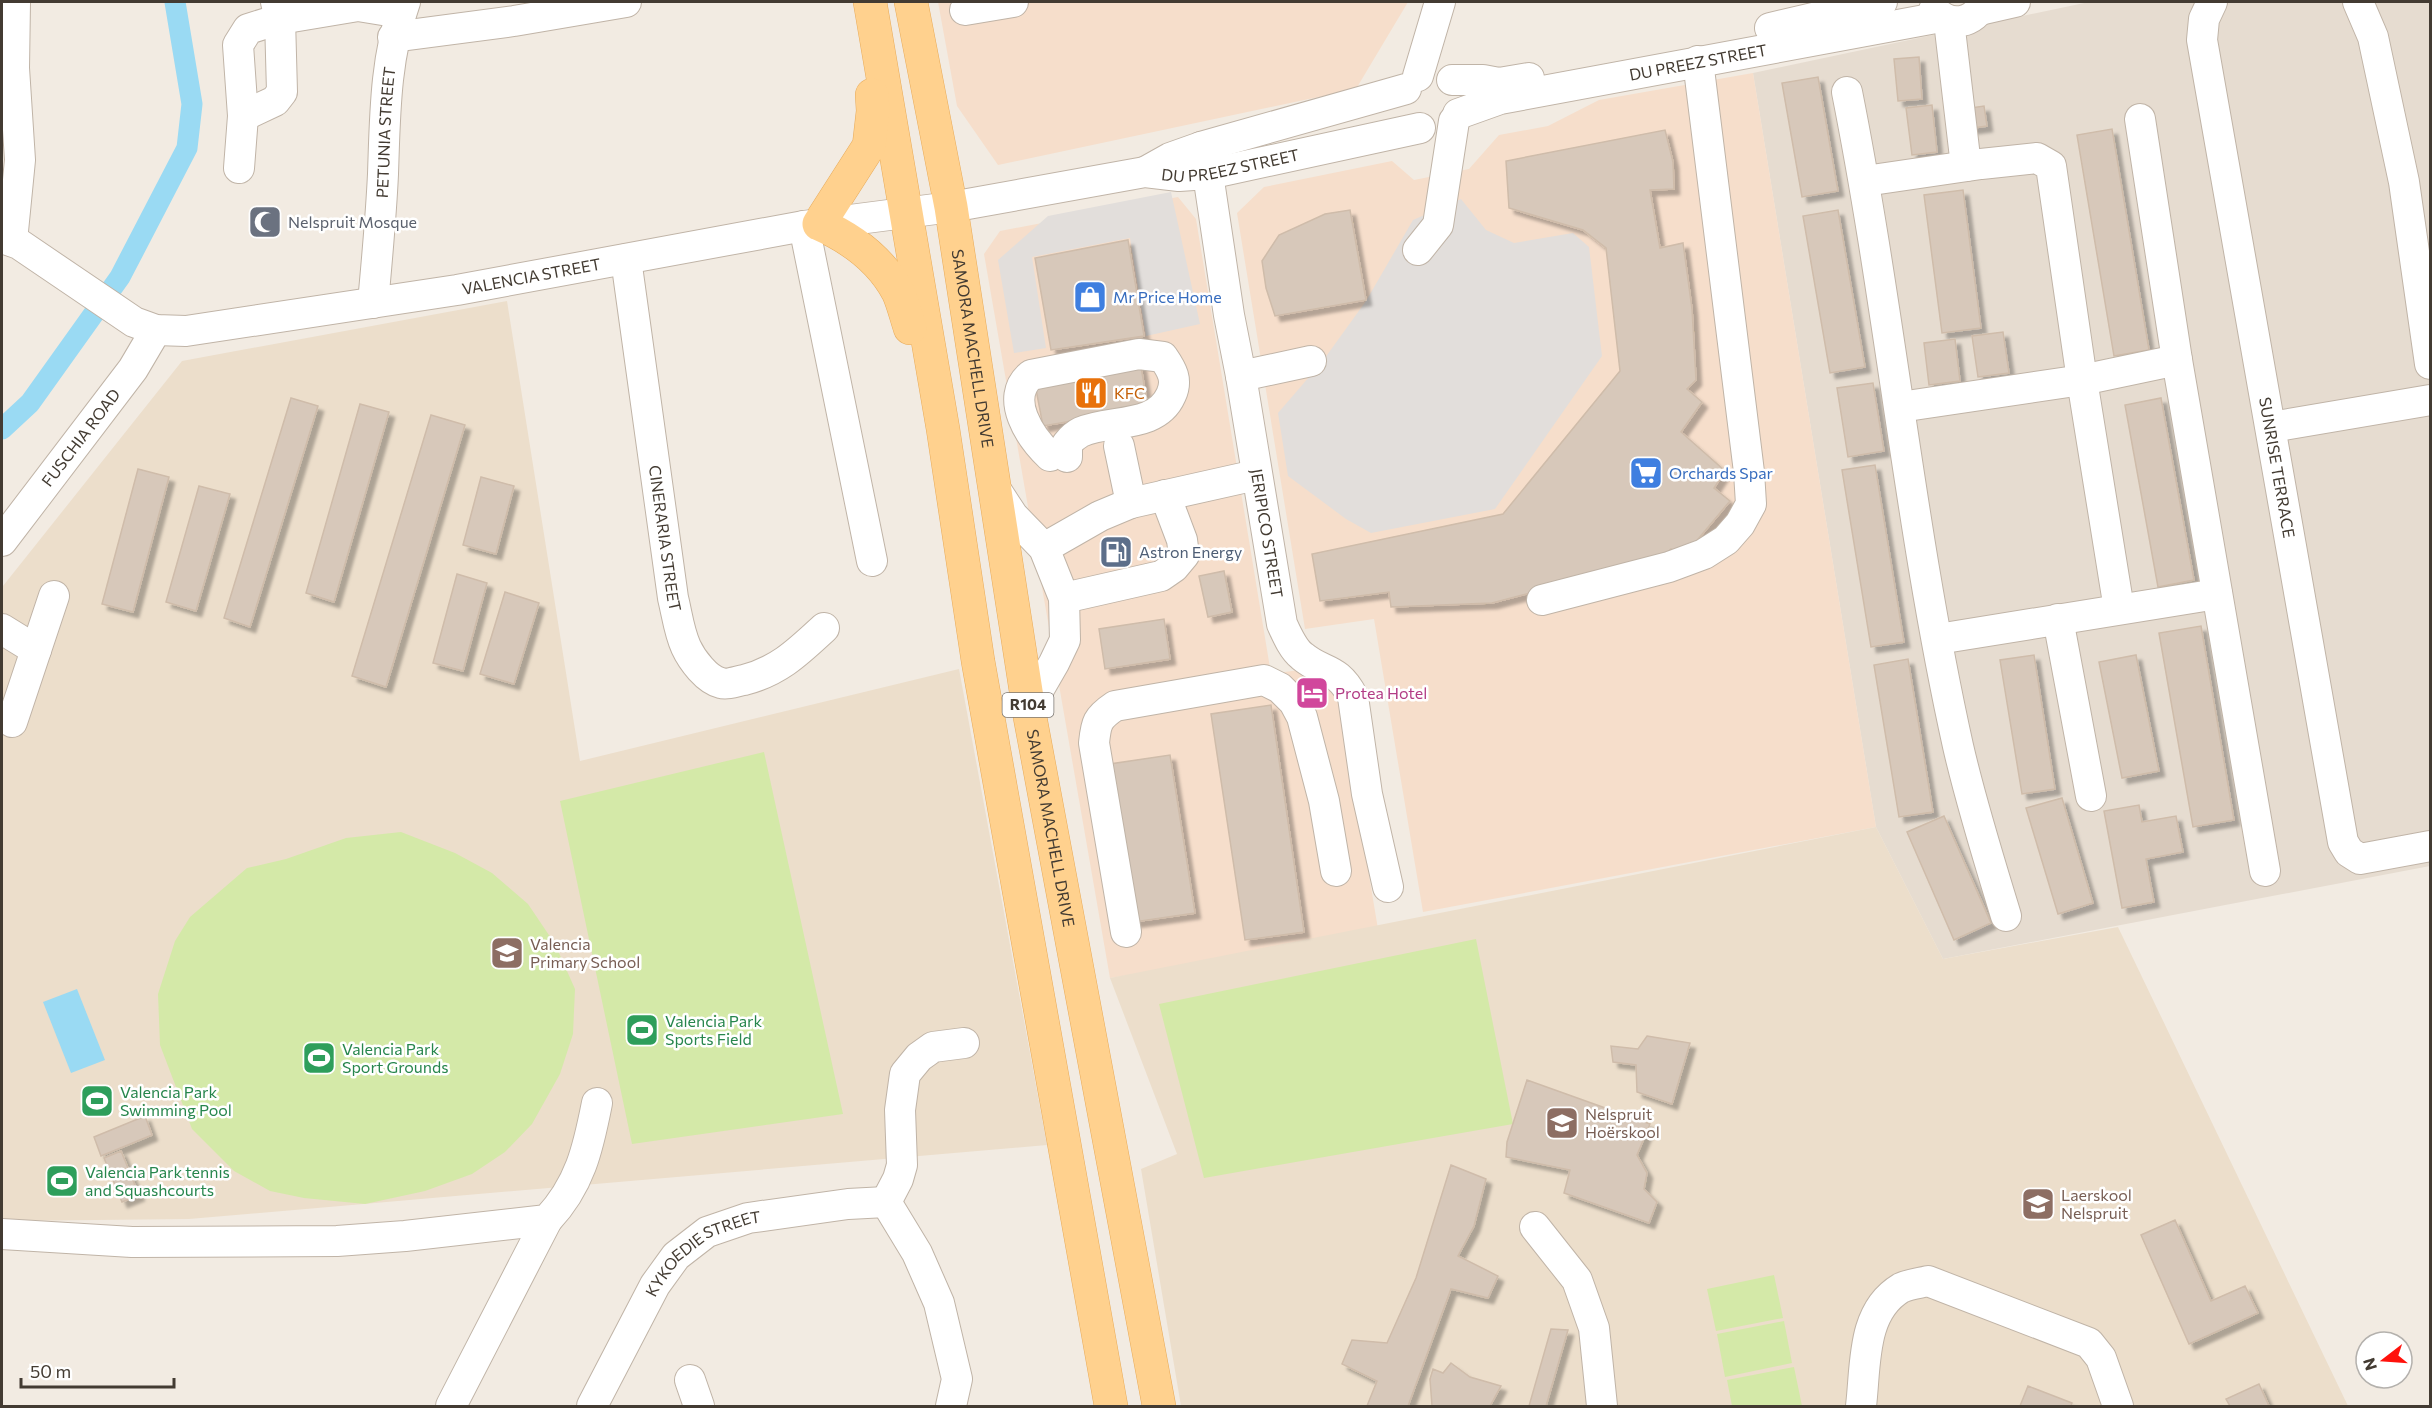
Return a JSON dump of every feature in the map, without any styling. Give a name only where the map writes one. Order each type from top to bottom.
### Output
[{"type":"main road","points":[[863,2],[873,111],[869,146],[812,225],[842,234],[864,251],[899,293],[943,429]]},
{"type":"main road","name":"R104","points":[[870,2],[943,429],[978,662],[1110,1407]]},
{"type":"main road","name":"SAMORA MACHELL DRIVE","points":[[911,2],[951,207],[1030,717],[1159,1407]]},
{"type":"street","points":[[15,2],[8,67],[20,160],[7,239],[115,311],[134,322],[156,330]]},
{"type":"street","points":[[238,168],[243,116],[238,45],[248,29],[278,10],[358,6],[399,17],[514,21],[626,2]]},
{"type":"street","points":[[965,10],[1013,2]]},
{"type":"street","points":[[1440,2],[1445,39],[1430,80],[1404,107],[1413,123],[1423,128],[1440,129],[1456,117]]},
{"type":"street","name":"DU PREEZ STREET","points":[[1204,160],[1430,80],[1483,80],[1499,83],[1611,62],[1882,2]]},
{"type":"street","name":"DU PREEZ STREET","points":[[1456,117],[1500,99],[2015,2]]},
{"type":"street","name":"SUNRISE TERRACE","points":[[2212,2],[2204,19],[2202,40],[2343,842],[2349,852],[2360,859],[2430,846]]},
{"type":"street","points":[[2358,2],[2373,37],[2417,180],[2430,364]]},
{"type":"street","points":[[243,116],[275,101],[282,93],[278,10]]},
{"type":"street","points":[[1958,12],[1973,165]]},
{"type":"street","name":"PETUNIA STREET","points":[[373,303],[381,213],[387,76],[399,17]]},
{"type":"street","points":[[1542,600],[1669,567],[1704,554],[1726,540],[1740,524],[1751,504],[1749,472],[1698,61]]},
{"type":"street","points":[[1419,250],[1438,225],[1456,117],[1461,105],[1460,96],[1430,80]]},
{"type":"street","points":[[1847,92],[1865,181],[1938,639],[1959,746],[2006,916]]},
{"type":"street","points":[[2140,119],[2177,360],[2265,872]]},
{"type":"street","points":[[1423,128],[1434,170],[1439,214]]},
{"type":"street","name":"DU PREEZ STREET","points":[[905,214],[1145,172],[1170,158],[1204,160],[1423,128]]},
{"type":"street","points":[[1865,181],[2037,158],[2051,166],[2082,381],[2119,609]]},
{"type":"street","name":"JERIPICO STREET","points":[[1204,160],[1282,624],[1302,657],[1331,672],[1346,683],[1353,697],[1367,794],[1388,887]]},
{"type":"street","name":"VALENCIA STREET","points":[[156,330],[186,331],[215,328],[373,303],[812,225],[905,214]]},
{"type":"street","points":[[812,225],[872,561]]},
{"type":"street","name":"CINERARIA STREET","points":[[626,259],[673,598],[681,636],[687,650],[704,672],[721,683],[738,681],[765,674],[783,663],[824,628]]},
{"type":"street","name":"FUSCHIA ROAD","points":[[2,541],[133,369],[156,330]]},
{"type":"street","points":[[1139,354],[1163,357],[1173,371],[1175,388],[1166,406],[1153,416],[1083,431],[1067,444],[1059,456],[1035,441],[1023,419],[1019,402],[1023,381],[1031,375],[1139,354]]},
{"type":"street","points":[[1900,407],[2082,381],[2177,360]]},
{"type":"street","points":[[1242,376],[1311,361]]},
{"type":"street","points":[[2271,428],[2430,400]]},
{"type":"street","points":[[1119,447],[1131,503]]},
{"type":"street","points":[[1044,548],[1100,516],[1131,503],[1256,475]]},
{"type":"street","points":[[994,487],[1013,516],[1044,548],[1064,598],[1065,640],[1039,689],[1030,717]]},
{"type":"street","points":[[1064,598],[1161,576],[1174,567],[1184,555],[1182,540],[1165,495]]},
{"type":"street","points":[[1938,639],[2217,594]]},
{"type":"street","points":[[12,722],[54,596]]},
{"type":"street","points":[[2058,619],[2091,796]]},
{"type":"street","points":[[2,629],[36,650]]},
{"type":"street","points":[[1126,932],[1094,743],[1096,727],[1101,715],[1115,706],[1264,680],[1280,688],[1294,702],[1302,717],[1324,801],[1336,871]]},
{"type":"street","points":[[1324,801],[1367,794]]},
{"type":"street","points":[[951,1407],[957,1380],[939,1303],[917,1253],[886,1202],[898,1179],[902,1165],[900,1110],[905,1074],[919,1057],[933,1047],[964,1043]]},
{"type":"street","points":[[451,1407],[547,1220],[564,1202],[587,1152],[597,1103]]},
{"type":"street","name":"KYKOEDIE STREET","points":[[592,1407],[655,1285],[676,1256],[707,1232],[748,1218],[848,1204],[886,1202]]},
{"type":"street","points":[[2,1234],[132,1242],[337,1241],[547,1220]]},
{"type":"street","points":[[1535,1227],[1576,1280],[1580,1290],[1594,1328],[1602,1407]]},
{"type":"street","points":[[1861,1407],[1870,1325],[1884,1304],[1902,1288],[1928,1281],[2090,1343],[2101,1358],[2118,1407]]},
{"type":"shaded area","points":[[938,2],[1408,2],[1356,89],[998,165],[957,106]]},
{"type":"shaded area","points":[[2089,2],[2430,2],[2430,866],[1943,959],[1876,827],[1753,73]]},
{"type":"shaded area","points":[[1753,73],[1876,827],[1423,912],[1374,619],[1305,629],[1237,213],[1264,187],[1392,161],[1414,180],[1469,169],[1499,135],[1548,126],[1599,100]]},
{"type":"shaded area","points":[[1171,192],[1200,324],[1146,336],[1130,238],[1032,257],[1046,348],[1014,353],[998,260],[1048,216]]},
{"type":"shaded area","points":[[1178,197],[1196,219],[1271,674],[1299,670],[1339,695],[1379,935],[1110,978],[984,254],[1000,231]]},
{"type":"shaded area","points":[[1461,199],[1486,230],[1514,243],[1573,233],[1589,247],[1602,356],[1495,509],[1371,533],[1346,519],[1288,476],[1278,413],[1322,362],[1366,301],[1413,220]]},
{"type":"shaded area","name":"Valencia Primary School","points":[[507,301],[580,761],[959,669],[1047,1145],[189,1219],[2,1221],[3,586],[182,361]]},
{"type":"shaded area","name":"Nelspruit Hoërskool","points":[[1876,827],[1943,959],[2118,927],[2348,1406],[1181,1406],[1141,1169],[1177,1154],[1110,978]]},
{"type":"green space","points":[[764,752],[843,1114],[632,1144],[560,801]]},
{"type":"green space","points":[[401,832],[455,853],[492,873],[528,904],[555,944],[575,989],[573,1034],[560,1074],[532,1124],[505,1152],[472,1174],[425,1191],[365,1204],[304,1198],[270,1191],[234,1171],[192,1129],[160,1045],[158,994],[175,941],[190,917],[247,868],[286,859],[346,838]]},
{"type":"green space","points":[[1476,939],[1513,1124],[1204,1178],[1159,1004]]},
{"type":"green space","points":[[1774,1275],[1783,1318],[1716,1331],[1707,1289]]},
{"type":"green space","points":[[1784,1321],[1792,1363],[1725,1377],[1717,1334]]},
{"type":"green space","points":[[1794,1367],[1802,1406],[1732,1406],[1727,1380]]},
{"type":"water","points":[[77,989],[105,1060],[71,1073],[43,1002]]},
{"type":"building","points":[[1919,57],[1922,99],[1898,101],[1894,59]]},
{"type":"building","points":[[1818,77],[1838,191],[1802,197],[1782,83]]},
{"type":"building","points":[[1932,105],[1937,152],[1912,155],[1906,108]]},
{"type":"building","points":[[1984,106],[1987,126],[1952,131],[1950,111]]},
{"type":"building","points":[[2112,129],[2149,350],[2114,356],[2077,135]]},
{"type":"building","points":[[1665,130],[1673,162],[1674,189],[1650,190],[1660,248],[1683,243],[1692,309],[1696,380],[1687,389],[1702,402],[1681,432],[1725,471],[1714,488],[1730,501],[1683,557],[1671,549],[1660,559],[1492,603],[1391,607],[1389,592],[1320,601],[1312,554],[1503,514],[1620,371],[1606,248],[1583,230],[1509,208],[1506,161]]},
{"type":"building","points":[[1963,190],[1981,328],[1942,333],[1924,195]]},
{"type":"building","points":[[1350,210],[1366,300],[1275,316],[1266,288],[1262,261],[1279,235],[1325,214]]},
{"type":"building","points":[[1838,210],[1865,367],[1830,373],[1803,216]]},
{"type":"building","name":"Mr Price Home","points":[[1128,240],[1144,336],[1051,350],[1035,258]]},
{"type":"building","points":[[2003,332],[2009,373],[1978,377],[1972,336]]},
{"type":"building","points":[[1955,339],[1960,381],[1929,385],[1924,343]]},
{"type":"building","name":"KFC","points":[[1140,361],[1148,408],[1043,426],[1034,379]]},
{"type":"building","points":[[1873,383],[1884,451],[1848,457],[1837,388]]},
{"type":"building","points":[[291,398],[318,406],[250,627],[224,618]]},
{"type":"building","points":[[2161,398],[2194,580],[2158,587],[2125,405]]},
{"type":"building","points":[[360,404],[389,412],[334,602],[306,593]]},
{"type":"building","points":[[431,415],[465,425],[386,687],[352,676]]},
{"type":"building","points":[[1875,465],[1904,642],[1871,647],[1842,470]]},
{"type":"building","points":[[138,469],[169,477],[133,612],[102,604]]},
{"type":"building","points":[[481,477],[514,486],[496,554],[463,545]]},
{"type":"building","points":[[199,486],[230,494],[196,611],[166,602]]},
{"type":"building","points":[[1224,571],[1232,612],[1208,617],[1199,576]]},
{"type":"building","points":[[457,574],[487,583],[463,671],[433,663]]},
{"type":"building","points":[[505,592],[539,603],[514,684],[480,674]]},
{"type":"building","points":[[1164,619],[1170,659],[1105,669],[1099,629]]},
{"type":"building","points":[[2201,626],[2234,820],[2193,827],[2159,633]]},
{"type":"building","points":[[2034,655],[2055,789],[2022,794],[2000,660]]},
{"type":"building","points":[[2136,655],[2159,771],[2122,778],[2099,662]]},
{"type":"building","points":[[1908,659],[1933,812],[1899,817],[1874,665]]},
{"type":"building","points":[[1271,705],[1304,932],[1245,940],[1211,714]]},
{"type":"building","points":[[1170,755],[1195,913],[1134,922],[1110,764]]},
{"type":"building","points":[[2062,798],[2093,903],[2058,914],[2026,808]]},
{"type":"building","points":[[2139,805],[2142,822],[2176,816],[2183,852],[2146,859],[2154,902],[2122,908],[2104,811]]},
{"type":"building","points":[[1944,816],[1991,923],[1954,940],[1907,832]]},
{"type":"building","points":[[1647,1036],[1690,1043],[1672,1104],[1637,1092],[1636,1065],[1613,1062],[1611,1046],[1638,1049]]},
{"type":"building","points":[[1527,1080],[1650,1124],[1637,1155],[1647,1173],[1644,1189],[1657,1202],[1649,1223],[1564,1193],[1570,1170],[1506,1157],[1507,1142]]},
{"type":"building","points":[[145,1116],[152,1135],[101,1156],[94,1137]]},
{"type":"building","points":[[121,1151],[139,1195],[122,1202],[104,1158]]},
{"type":"building","points":[[1451,1165],[1486,1179],[1474,1226],[1458,1256],[1498,1276],[1488,1298],[1451,1289],[1408,1406],[1367,1406],[1377,1381],[1342,1364],[1352,1340],[1387,1343],[1416,1278]]},
{"type":"building","points":[[2175,1220],[2211,1301],[2245,1286],[2258,1313],[2189,1344],[2141,1235]]},
{"type":"building","points":[[1551,1329],[1568,1330],[1546,1406],[1529,1406]]},
{"type":"building","points":[[1451,1363],[1470,1377],[1501,1386],[1490,1406],[1432,1406],[1430,1379],[1433,1369],[1443,1373]]},
{"type":"building","points":[[2259,1384],[2269,1406],[2230,1406],[2226,1399]]},
{"type":"building","points":[[2028,1386],[2072,1403],[2071,1406],[2020,1406]]},
{"type":"waterway","points":[[2,429],[30,403],[120,277],[187,148],[192,104],[175,2]]},
{"type":"place","name":"Nelspruit Mosque","points":[[265,222]]},
{"type":"place","name":"Mr Price Home","points":[[1090,297]]},
{"type":"place","name":"KFC","points":[[1091,393]]},
{"type":"place","name":"Orchards Spar","points":[[1646,473]]},
{"type":"place","name":"Astron Energy","points":[[1116,552]]},
{"type":"place","name":"Protea Hotel","points":[[1312,693]]},
{"type":"place","name":"Valencia Primary School","points":[[507,953]]},
{"type":"place","name":"Valencia Park Sports Field","points":[[642,1030]]},
{"type":"place","name":"Valencia Park Sport Grounds","points":[[319,1058]]},
{"type":"place","name":"Valencia Park Swimming Pool","points":[[97,1101]]},
{"type":"place","name":"Nelspruit Hoërskool","points":[[1562,1123]]},
{"type":"place","name":"Valencia Park tennis and Squashcourts","points":[[62,1181]]},
{"type":"place","name":"Laerskool Nelspruit","points":[[2038,1204]]}]
